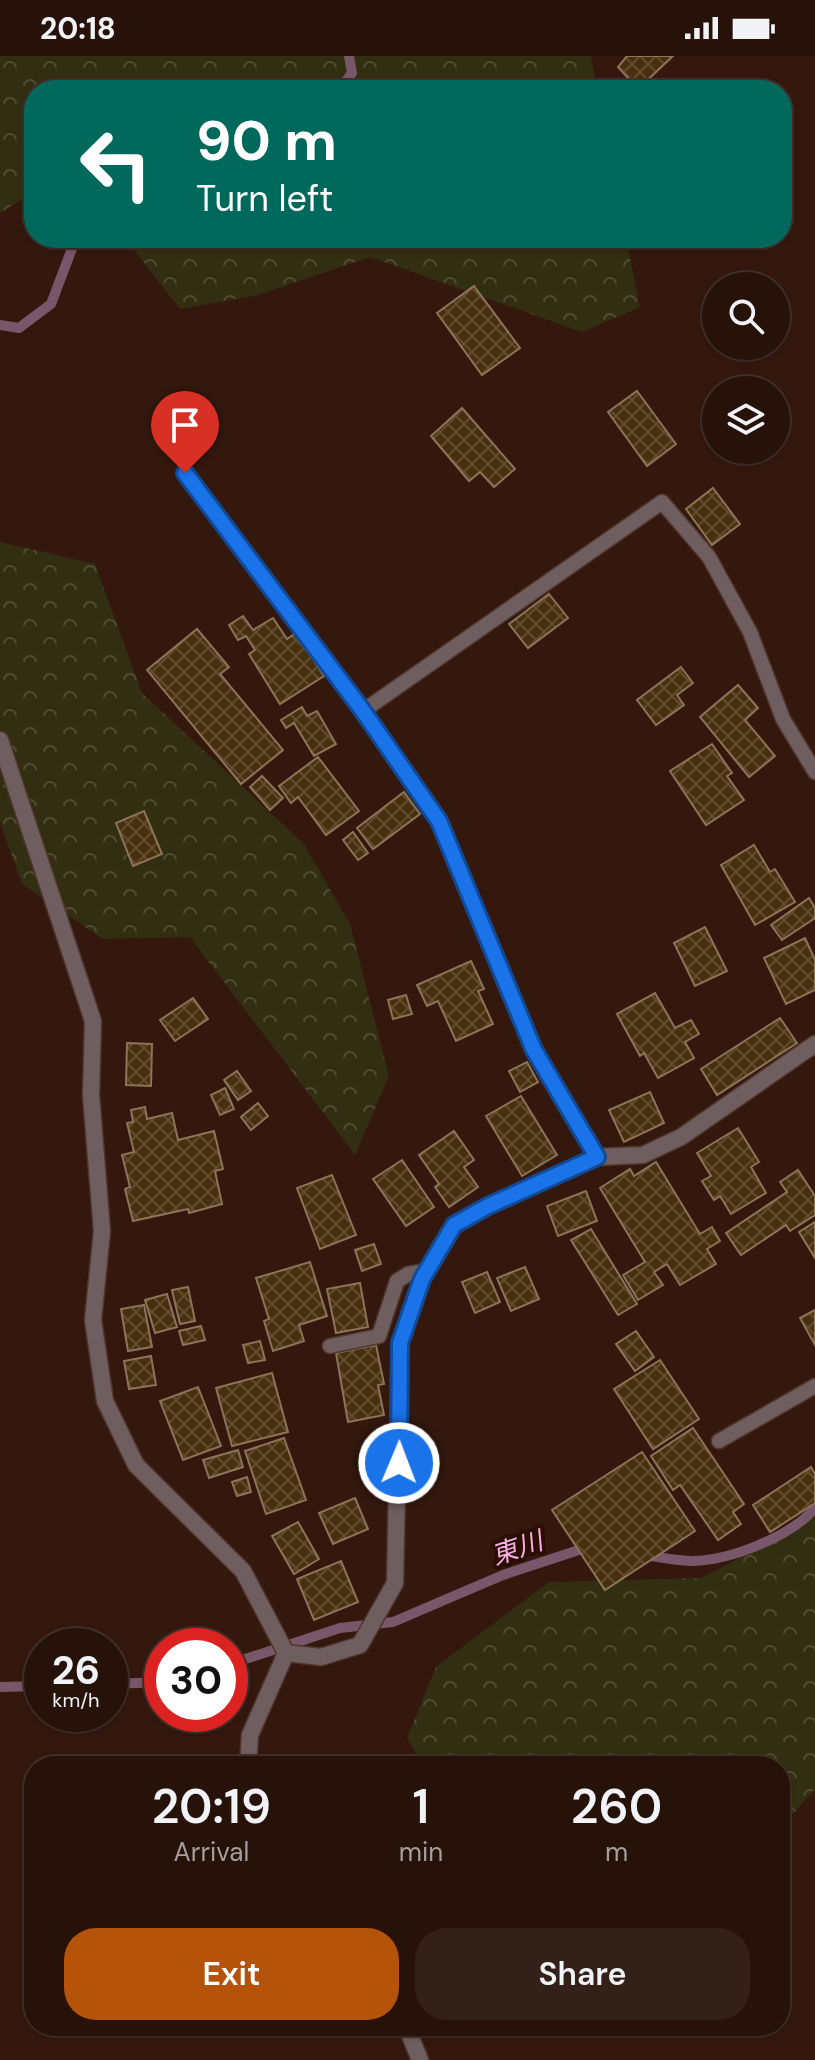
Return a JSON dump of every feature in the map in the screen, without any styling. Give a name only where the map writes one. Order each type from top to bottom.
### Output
[{"type":"street","points":[[0,740],[93,1021],[91,1095],[102,1231],[93,1320],[105,1401],[136,1465],[243,1571],[286,1653]]},
{"type":"street","points":[[286,1653],[321,1657],[360,1645],[395,1583],[400,1343],[427,1271],[454,1225],[488,1206],[597,1157],[643,1155],[681,1137],[815,1044]]},
{"type":"street","points":[[249,1756],[250,1735],[286,1653]]},
{"type":"street","points":[[410,2036],[420,2060]]},
{"type":"lane","points":[[185,473],[363,711],[439,821],[534,1050],[597,1157]]},
{"type":"lane","points":[[363,711],[662,502],[709,557],[750,632],[783,719],[815,772]]},
{"type":"lane","points":[[330,1346],[379,1336],[397,1281],[408,1274],[427,1271]]},
{"type":"lane","points":[[719,1441],[815,1386]]},
{"type":"green space","points":[[0,56],[591,56],[595,80],[24,80],[24,198],[0,213]]},
{"type":"green space","points":[[133,248],[628,248],[640,307],[582,332],[370,257],[258,295],[180,309]]},
{"type":"green space","points":[[0,542],[95,564],[142,693],[304,844],[350,924],[389,1076],[355,1155],[190,937],[103,939],[22,884],[0,822]]},
{"type":"green space","points":[[815,1517],[815,1789],[794,1813],[790,1814],[790,1756],[417,1756],[407,1738],[436,1667],[549,1582],[702,1578]]},
{"type":"building","points":[[627,56],[673,56],[648,80],[630,80],[618,67]]},
{"type":"building","points":[[474,286],[520,348],[482,375],[437,313]]},
{"type":"building","points":[[637,391],[676,444],[647,466],[608,412]]},
{"type":"building","points":[[462,408],[515,469],[494,487],[480,472],[469,481],[431,436]]},
{"type":"building","points":[[713,488],[740,524],[712,545],[686,509]]},
{"type":"building","points":[[549,594],[568,618],[528,648],[509,624]]},
{"type":"building","points":[[243,616],[253,630],[273,618],[287,639],[296,633],[324,676],[280,704],[249,654],[255,650],[246,636],[238,640],[229,625]]},
{"type":"building","points":[[197,629],[229,667],[220,674],[283,750],[241,784],[147,670]]},
{"type":"building","points":[[681,667],[693,683],[677,695],[684,705],[656,725],[637,700]]},
{"type":"building","points":[[738,685],[758,708],[745,720],[775,756],[749,777],[700,717]]},
{"type":"building","points":[[302,707],[307,716],[317,711],[336,744],[314,756],[294,723],[286,728],[281,720]]},
{"type":"building","points":[[712,744],[732,773],[727,776],[744,800],[706,825],[670,771]]},
{"type":"building","points":[[318,757],[359,811],[326,835],[298,797],[291,803],[279,786]]},
{"type":"building","points":[[262,776],[283,798],[270,810],[250,787]]},
{"type":"building","points":[[404,792],[420,814],[373,849],[357,828]]},
{"type":"building","points":[[144,811],[162,854],[133,866],[116,823]]},
{"type":"building","points":[[353,832],[368,853],[358,860],[343,840]]},
{"type":"building","points":[[754,845],[770,872],[775,869],[795,902],[755,925],[721,865]]},
{"type":"building","points":[[809,898],[815,908],[815,918],[782,940],[771,925]]},
{"type":"building","points":[[705,927],[727,971],[695,986],[674,943]]},
{"type":"building","points":[[805,938],[815,960],[815,990],[786,1004],[764,958]]},
{"type":"building","points":[[471,961],[484,989],[478,991],[493,1024],[456,1041],[438,1001],[427,1006],[417,985]]},
{"type":"building","points":[[655,993],[675,1028],[691,1020],[699,1034],[685,1042],[694,1058],[658,1078],[644,1053],[640,1056],[617,1014]]},
{"type":"building","points":[[406,995],[412,1014],[393,1019],[388,1000]]},
{"type":"building","points":[[193,998],[208,1019],[175,1041],[160,1020]]},
{"type":"building","points":[[780,1018],[797,1043],[717,1095],[701,1069]]},
{"type":"building","points":[[127,1043],[152,1044],[151,1086],[126,1085]]},
{"type":"building","points":[[527,1062],[538,1082],[520,1092],[509,1071]]},
{"type":"building","points":[[237,1071],[251,1091],[238,1100],[224,1080]]},
{"type":"building","points":[[225,1088],[234,1109],[220,1115],[211,1095]]},
{"type":"building","points":[[650,1092],[664,1123],[624,1142],[609,1110]]},
{"type":"building","points":[[521,1096],[557,1155],[522,1176],[486,1116]]},
{"type":"building","points":[[258,1103],[268,1116],[251,1130],[241,1117]]},
{"type":"building","points":[[145,1107],[147,1119],[172,1113],[178,1140],[214,1131],[223,1169],[215,1171],[222,1204],[189,1213],[188,1209],[133,1221],[125,1189],[130,1187],[122,1155],[134,1152],[127,1123],[133,1122],[131,1110]]},
{"type":"building","points":[[738,1128],[759,1162],[751,1167],[766,1193],[731,1214],[720,1196],[714,1200],[702,1181],[711,1176],[697,1153]]},
{"type":"building","points":[[454,1131],[474,1160],[464,1167],[478,1187],[449,1207],[435,1187],[439,1184],[419,1155]]},
{"type":"building","points":[[402,1160],[434,1207],[406,1226],[373,1179]]},
{"type":"building","points":[[656,1162],[700,1234],[712,1227],[720,1241],[707,1249],[716,1264],[680,1285],[667,1264],[654,1272],[663,1285],[638,1300],[623,1275],[645,1262],[600,1188],[630,1169],[634,1176]]},
{"type":"building","points":[[798,1170],[815,1196],[815,1215],[790,1231],[786,1225],[741,1255],[726,1233],[787,1192],[780,1182]]},
{"type":"building","points":[[332,1175],[356,1235],[320,1249],[297,1188]]},
{"type":"building","points":[[586,1191],[597,1221],[558,1236],[547,1206]]},
{"type":"building","points":[[815,1222],[815,1258],[799,1232]]},
{"type":"building","points":[[591,1229],[637,1304],[618,1315],[571,1240]]},
{"type":"building","points":[[374,1244],[381,1264],[362,1271],[355,1250]]},
{"type":"building","points":[[310,1262],[327,1316],[299,1325],[304,1341],[273,1351],[264,1321],[269,1319],[256,1278]]},
{"type":"building","points":[[525,1267],[539,1299],[511,1311],[497,1278]]},
{"type":"building","points":[[487,1272],[500,1302],[475,1313],[462,1282]]},
{"type":"building","points":[[360,1283],[368,1327],[336,1333],[327,1289]]},
{"type":"building","points":[[188,1287],[195,1321],[180,1324],[172,1290]]},
{"type":"building","points":[[167,1294],[177,1327],[155,1333],[145,1300]]},
{"type":"building","points":[[144,1305],[152,1347],[128,1351],[121,1309]]},
{"type":"building","points":[[815,1310],[815,1345],[800,1318]]},
{"type":"building","points":[[201,1326],[205,1340],[183,1345],[179,1331]]},
{"type":"building","points":[[636,1331],[654,1357],[635,1371],[616,1344]]},
{"type":"building","points":[[260,1341],[265,1360],[248,1363],[243,1345]]},
{"type":"building","points":[[376,1345],[384,1384],[378,1385],[384,1415],[348,1422],[336,1353]]},
{"type":"building","points":[[151,1356],[156,1385],[129,1389],[124,1361]]},
{"type":"building","points":[[660,1360],[699,1419],[653,1449],[614,1389]]},
{"type":"building","points":[[272,1373],[288,1432],[232,1446],[216,1388]]},
{"type":"building","points":[[198,1387],[221,1446],[183,1460],[160,1401]]},
{"type":"building","points":[[693,1428],[744,1504],[733,1512],[741,1524],[718,1540],[680,1485],[673,1490],[651,1456]]},
{"type":"building","points":[[284,1438],[306,1500],[266,1514],[245,1451]]},
{"type":"building","points":[[238,1450],[243,1467],[209,1478],[203,1460]]},
{"type":"building","points":[[642,1452],[695,1531],[605,1590],[552,1510]]},
{"type":"building","points":[[811,1467],[815,1474],[815,1503],[770,1532],[753,1505]]},
{"type":"building","points":[[247,1477],[251,1492],[237,1496],[232,1482]]},
{"type":"building","points":[[355,1498],[368,1529],[333,1544],[319,1513]]},
{"type":"building","points":[[298,1522],[319,1559],[294,1574],[272,1536]]},
{"type":"building","points":[[341,1561],[358,1602],[314,1620],[297,1579]]},
{"type":"waterway","points":[[347,80],[352,73],[349,56]]},
{"type":"waterway","points":[[0,325],[19,328],[51,304],[72,248]]},
{"type":"waterway","name":"東川","points":[[644,1555],[693,1561],[725,1556],[775,1537],[804,1519],[815,1508]]},
{"type":"waterway","name":"東川","points":[[248,1658],[340,1628],[393,1622],[503,1575],[588,1547]]},
{"type":"waterway","name":"東川","points":[[128,1683],[144,1683]]},
{"type":"waterway","name":"東川","points":[[0,1687],[24,1686]]},
{"type":"route","points":[[185,473],[363,711],[439,821],[534,1050],[597,1157],[488,1206],[454,1225],[422,1279],[400,1343],[399,1463]]}]
